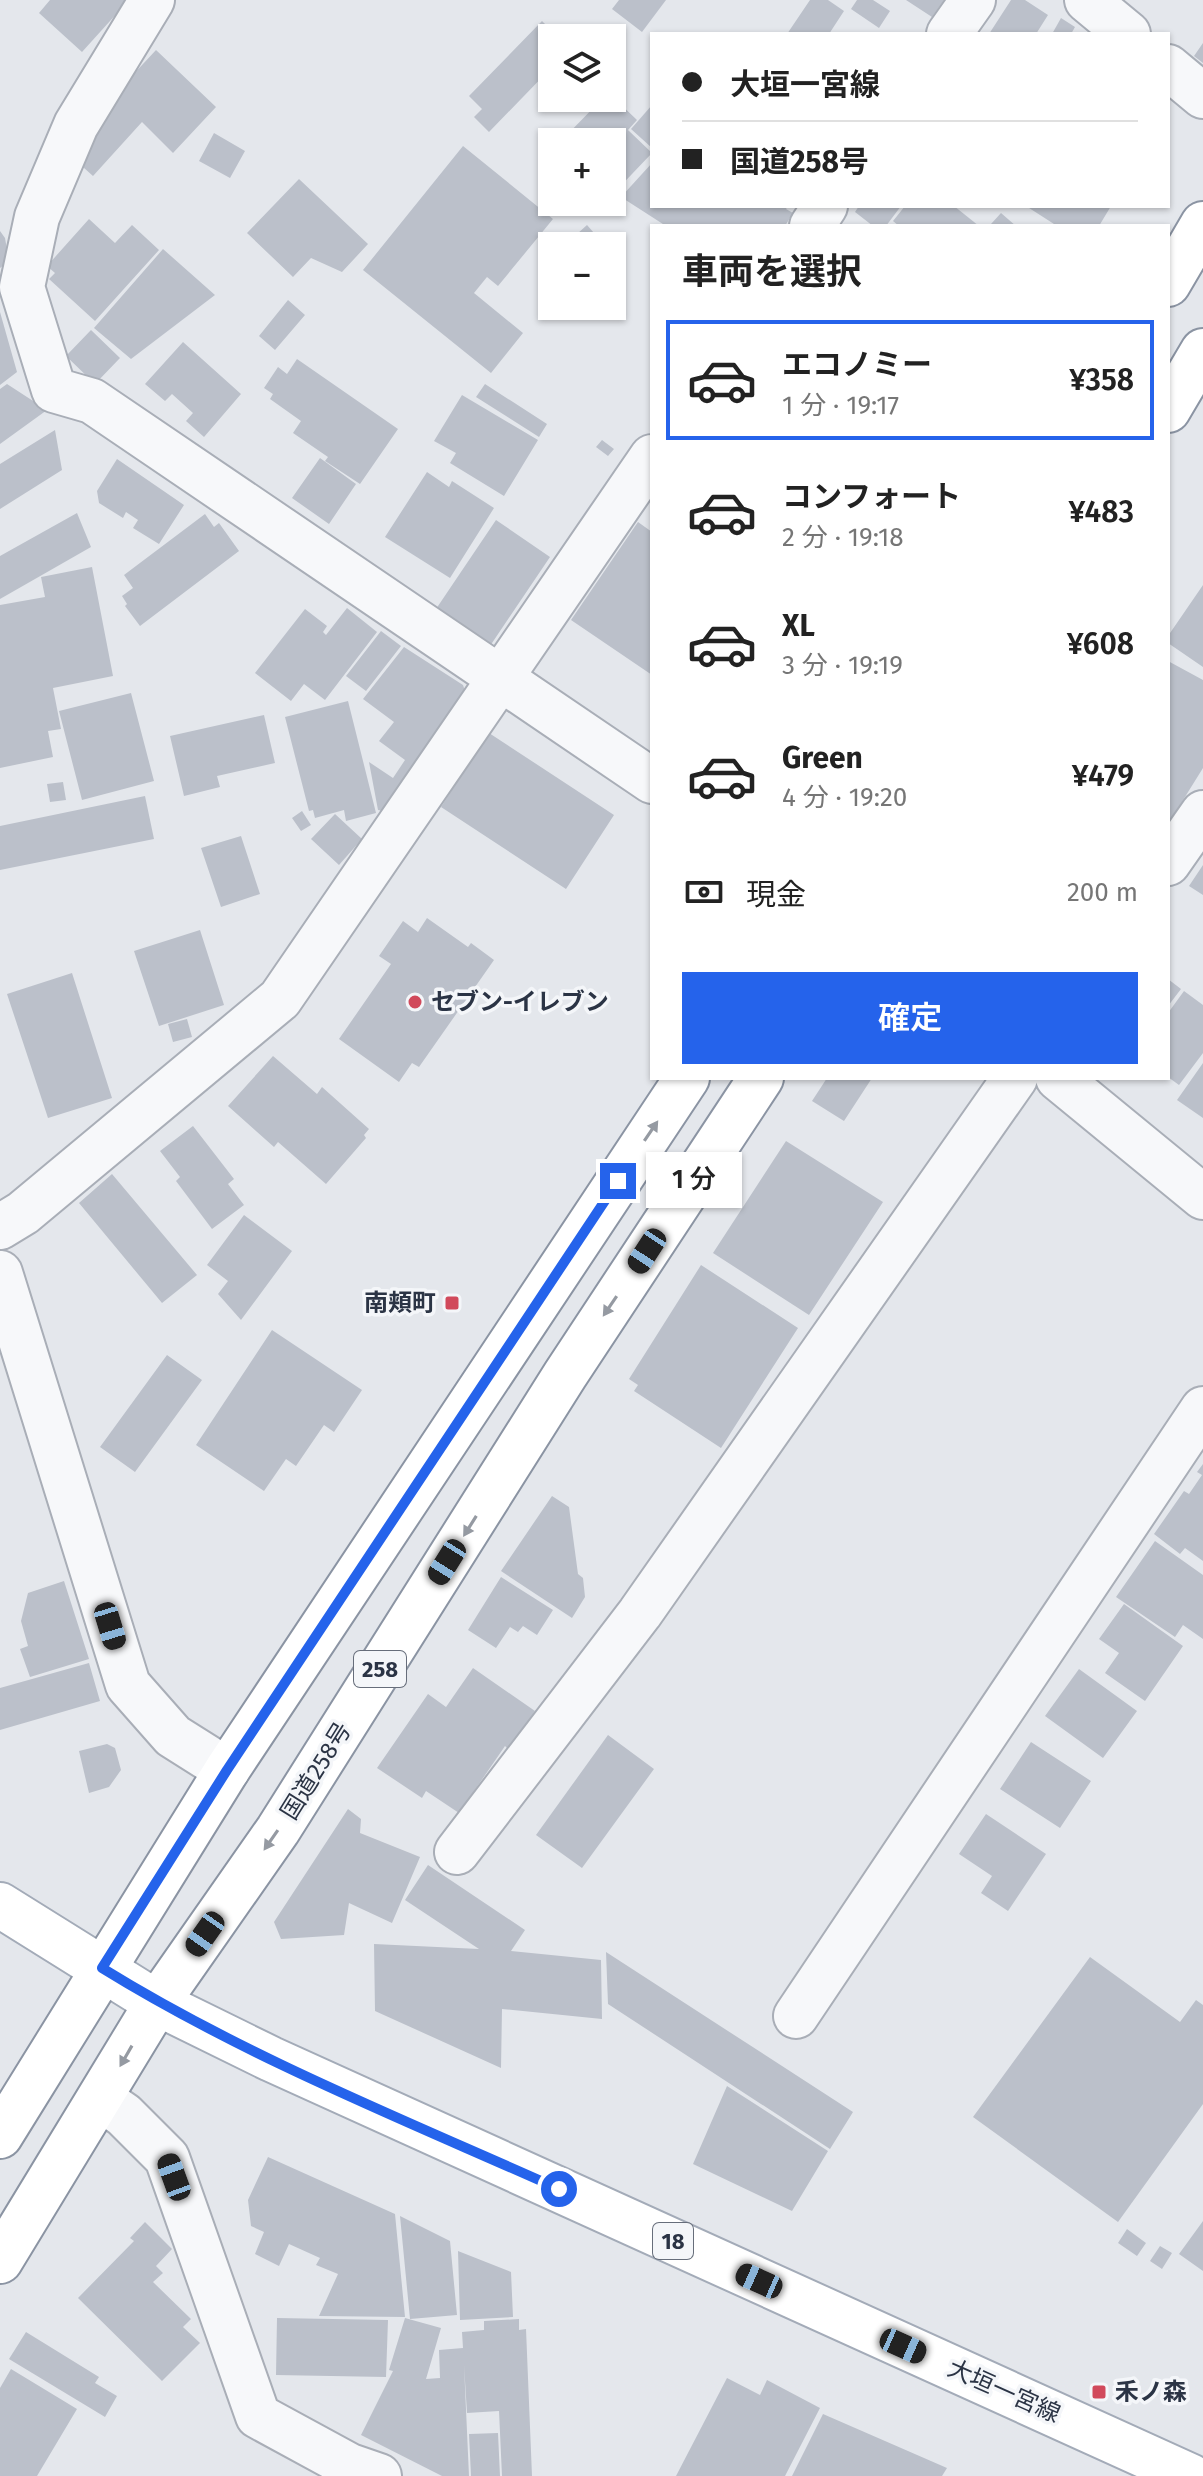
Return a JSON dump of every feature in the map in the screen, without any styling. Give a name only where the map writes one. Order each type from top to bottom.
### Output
[{"type":"main road","points":[[1170,281],[1203,224]]},
{"type":"main road","points":[[1170,407],[1203,351]]},
{"type":"main road","points":[[0,2136],[227,1770],[686,1080]]},
{"type":"main road","name":"国道258号","points":[[0,2261],[157,2003],[278,1830],[565,1375],[760,1080]]},
{"type":"main road","name":"大垣一宮線","points":[[0,1905],[157,2003],[286,2066],[1190,2476]]},
{"type":"street","points":[[152,0],[76,125],[37,217],[22,287],[54,390],[92,401],[650,780]]},
{"type":"street","points":[[950,32],[973,0]]},
{"type":"street","points":[[1087,0],[1126,32]]},
{"type":"street","points":[[1170,69],[1203,96]]},
{"type":"street","points":[[0,1227],[23,1213],[280,999],[650,460]]},
{"type":"street","points":[[1170,860],[1203,813]]},
{"type":"street","points":[[457,1852],[640,1613],[1014,1080]]},
{"type":"street","points":[[1060,1080],[1203,1197]]},
{"type":"street","points":[[0,1273],[128,1685],[173,1736],[227,1770]]},
{"type":"street","points":[[796,2016],[1203,1409]]},
{"type":"street","points":[[101,2099],[124,2115],[167,2158],[258,2416],[360,2473]]},
{"type":"building","points":[[50,0],[129,0],[82,52],[39,13]]},
{"type":"building","points":[[619,0],[666,0],[642,32],[612,9]]},
{"type":"building","points":[[810,0],[828,0],[844,11],[830,32],[788,32]]},
{"type":"building","points":[[857,0],[873,0],[890,11],[879,28],[851,9]]},
{"type":"building","points":[[906,0],[944,0],[932,17]]},
{"type":"building","points":[[1011,0],[1025,0],[1048,15],[1037,32],[990,32]]},
{"type":"building","points":[[1061,18],[1075,27],[1072,32],[1053,32]]},
{"type":"building","points":[[538,25],[538,81],[489,132],[474,117],[482,109],[469,96]]},
{"type":"building","points":[[1203,43],[1203,63],[1194,56]]},
{"type":"building","points":[[156,50],[216,107],[173,153],[142,122],[93,176],[74,159],[102,108]]},
{"type":"building","points":[[650,107],[650,146],[631,129]]},
{"type":"building","points":[[626,109],[637,120],[628,130],[650,151],[650,155],[626,180],[626,128],[574,128],[589,112],[626,112]]},
{"type":"building","points":[[214,133],[245,151],[230,178],[199,161]]},
{"type":"building","points":[[463,146],[538,207],[538,216],[553,219],[542,232],[538,232],[538,237],[498,286],[487,277],[474,293],[523,333],[491,373],[363,270]]},
{"type":"building","points":[[650,165],[650,208],[787,208],[793,213],[786,224],[663,224],[626,200],[626,192]]},
{"type":"building","points":[[299,179],[368,244],[342,272],[311,258],[293,277],[247,233]]},
{"type":"building","points":[[858,208],[900,208],[888,224],[870,224],[855,212]]},
{"type":"building","points":[[903,208],[956,208],[976,224],[897,224],[893,221]]},
{"type":"building","points":[[1029,208],[1110,208],[1100,224],[1054,224]]},
{"type":"building","points":[[1001,213],[1014,224],[991,224]]},
{"type":"building","points":[[89,219],[115,243],[132,225],[159,250],[95,321],[49,279],[55,273],[47,266]]},
{"type":"building","points":[[587,225],[593,232],[579,232]]},
{"type":"building","points":[[0,231],[5,238],[9,261],[0,268]]},
{"type":"building","points":[[163,249],[215,295],[131,359],[94,328]]},
{"type":"building","points":[[288,300],[305,315],[275,350],[259,336]]},
{"type":"building","points":[[0,312],[17,372],[0,385]]},
{"type":"building","points":[[91,330],[120,358],[95,384],[66,356]]},
{"type":"building","points":[[183,342],[241,394],[204,437],[186,421],[193,413],[172,394],[165,401],[145,384]]},
{"type":"building","points":[[297,359],[398,429],[360,484],[325,461],[328,457],[293,433],[301,421],[270,399],[273,394],[264,388],[278,367],[287,374]]},
{"type":"building","points":[[7,384],[47,410],[0,444],[0,389]]},
{"type":"building","points":[[485,384],[547,424],[539,437],[476,397]]},
{"type":"building","points":[[462,395],[538,440],[504,496],[450,463],[456,453],[434,441]]},
{"type":"building","points":[[55,430],[62,470],[0,509],[0,464]]},
{"type":"building","points":[[602,440],[614,449],[608,456],[596,447]]},
{"type":"building","points":[[320,458],[356,484],[329,524],[292,498]]},
{"type":"building","points":[[117,459],[184,505],[159,544],[133,528],[138,520],[126,512],[123,518],[99,503],[97,491]]},
{"type":"building","points":[[427,472],[449,487],[452,481],[494,508],[450,578],[385,537]]},
{"type":"building","points":[[77,513],[91,547],[0,599],[0,556]]},
{"type":"building","points":[[205,514],[214,527],[219,523],[239,551],[140,626],[125,606],[127,604],[122,596],[133,588],[124,575]]},
{"type":"building","points":[[496,520],[550,557],[490,646],[436,609]]},
{"type":"building","points":[[638,522],[650,531],[650,674],[571,620]]},
{"type":"building","points":[[92,567],[113,676],[53,688],[61,729],[48,731],[53,757],[0,768],[0,605],[45,597],[41,577]]},
{"type":"building","points":[[1203,585],[1203,667],[1170,644],[1170,633]]},
{"type":"building","points":[[347,608],[377,632],[325,700],[304,684],[291,701],[255,673],[305,609],[327,626],[323,632],[326,635]]},
{"type":"building","points":[[381,631],[401,646],[366,691],[346,676]]},
{"type":"building","points":[[404,647],[463,685],[465,691],[383,811],[378,810],[369,762],[393,778],[405,760],[379,741],[394,722],[363,699]]},
{"type":"building","points":[[1170,662],[1203,680],[1203,768],[1170,821]]},
{"type":"building","points":[[131,693],[154,781],[82,800],[59,711]]},
{"type":"building","points":[[348,701],[376,813],[346,821],[344,810],[315,818],[313,810],[309,811],[285,717]]},
{"type":"building","points":[[264,715],[275,763],[217,776],[220,787],[184,796],[170,736]]},
{"type":"building","points":[[489,733],[614,815],[566,889],[441,807]]},
{"type":"building","points":[[63,782],[66,800],[50,802],[47,784]]},
{"type":"building","points":[[145,796],[154,839],[0,870],[0,826]]},
{"type":"building","points":[[302,811],[311,825],[301,831],[292,818]]},
{"type":"building","points":[[335,814],[362,839],[339,865],[311,839]]},
{"type":"building","points":[[241,836],[260,894],[221,907],[201,848]]},
{"type":"building","points":[[1203,865],[1203,895],[1189,886]]},
{"type":"building","name":"セブン-イレブン","points":[[427,918],[468,947],[471,943],[494,960],[419,1067],[412,1063],[399,1082],[339,1039],[391,964],[379,956],[403,921],[418,932]]},
{"type":"building","points":[[200,930],[224,1005],[159,1026],[134,951]]},
{"type":"building","points":[[72,973],[112,1098],[48,1118],[7,994]]},
{"type":"building","points":[[1170,981],[1181,989],[1170,1003]]},
{"type":"building","points":[[1184,991],[1203,1005],[1203,1053],[1179,1085],[1170,1078],[1170,1010]]},
{"type":"building","points":[[187,1019],[192,1037],[173,1042],[168,1024]]},
{"type":"building","points":[[273,1056],[317,1094],[322,1087],[369,1129],[364,1135],[366,1138],[326,1184],[278,1142],[274,1147],[228,1106]]},
{"type":"building","points":[[1203,1063],[1203,1118],[1177,1100]]},
{"type":"building","points":[[826,1080],[871,1080],[844,1121],[812,1101]]},
{"type":"building","points":[[193,1126],[234,1179],[228,1184],[244,1205],[212,1229],[176,1181],[180,1177],[160,1151]]},
{"type":"building","points":[[786,1141],[883,1202],[809,1315],[713,1253]]},
{"type":"building","points":[[112,1174],[197,1275],[162,1303],[79,1203]]},
{"type":"building","points":[[244,1215],[292,1251],[241,1320],[218,1294],[228,1281],[207,1265]]},
{"type":"building","points":[[701,1265],[798,1328],[721,1448],[634,1391],[638,1385],[629,1379]]},
{"type":"building","points":[[272,1330],[362,1390],[334,1432],[324,1425],[296,1466],[286,1459],[264,1491],[196,1445]]},
{"type":"building","points":[[167,1355],[202,1380],[135,1472],[100,1447]]},
{"type":"building","points":[[1203,1464],[1203,1561],[1185,1548],[1180,1554],[1154,1534],[1184,1491],[1189,1494],[1202,1475],[1197,1472]]},
{"type":"building","points":[[552,1496],[569,1507],[578,1574],[583,1578],[585,1597],[572,1618],[501,1571]]},
{"type":"building","points":[[1155,1541],[1203,1575],[1203,1639],[1183,1625],[1175,1637],[1116,1597]]},
{"type":"building","points":[[501,1577],[553,1610],[537,1635],[523,1626],[518,1632],[510,1627],[496,1648],[468,1630]]},
{"type":"building","points":[[64,1581],[89,1659],[30,1677],[20,1649],[28,1646],[21,1621],[28,1593]]},
{"type":"building","points":[[1124,1604],[1183,1646],[1145,1701],[1105,1673],[1119,1653],[1099,1639]]},
{"type":"building","points":[[89,1663],[100,1701],[0,1730],[0,1688]]},
{"type":"building","points":[[473,1668],[535,1711],[508,1749],[505,1746],[459,1813],[426,1791],[422,1798],[377,1768],[428,1694],[446,1707]]},
{"type":"building","points":[[1079,1669],[1137,1711],[1103,1758],[1045,1716]]},
{"type":"building","points":[[608,1735],[654,1769],[582,1868],[536,1835]]},
{"type":"building","points":[[1031,1742],[1091,1781],[1060,1828],[1000,1789]]},
{"type":"building","points":[[107,1744],[115,1748],[121,1770],[109,1787],[89,1793],[79,1751]]},
{"type":"building","points":[[348,1809],[361,1819],[360,1833],[420,1857],[392,1923],[349,1903],[344,1935],[281,1939],[274,1922]]},
{"type":"building","points":[[986,1814],[1046,1854],[1008,1911],[981,1893],[992,1876],[959,1854]]},
{"type":"building","points":[[428,1865],[525,1930],[511,1951],[601,1960],[602,2019],[502,2009],[501,2068],[375,2011],[374,1944],[479,1949],[405,1900]]},
{"type":"building","points":[[606,1952],[853,2112],[830,2149],[608,2004]]},
{"type":"building","points":[[1090,1957],[1180,2022],[1196,2000],[1203,2005],[1203,2104],[1118,2222],[973,2117]]},
{"type":"building","points":[[727,2086],[828,2151],[792,2211],[693,2164]]},
{"type":"building","points":[[268,2157],[395,2214],[405,2317],[319,2316],[338,2274],[316,2265],[320,2258],[289,2244],[279,2266],[255,2254],[264,2232],[251,2226],[248,2200]]},
{"type":"building","points":[[400,2216],[450,2241],[457,2315],[410,2319]]},
{"type":"building","points":[[1203,2221],[1203,2271],[1179,2254]]},
{"type":"building","points":[[145,2222],[172,2249],[156,2266],[163,2273],[153,2282],[191,2319],[183,2327],[200,2343],[162,2381],[78,2298],[134,2241],[130,2238]]},
{"type":"building","points":[[1127,2229],[1146,2243],[1137,2256],[1118,2243]]},
{"type":"building","points":[[1160,2246],[1172,2253],[1162,2269],[1150,2261]]},
{"type":"building","points":[[458,2251],[511,2272],[513,2317],[460,2320]]},
{"type":"building","points":[[277,2318],[388,2320],[386,2377],[276,2375]]},
{"type":"building","points":[[405,2318],[441,2328],[426,2379],[440,2378],[439,2350],[463,2348],[462,2332],[484,2330],[484,2321],[519,2319],[519,2330],[526,2329],[532,2476],[502,2476],[499,2411],[467,2413],[464,2365],[469,2476],[442,2476],[361,2435],[393,2371],[389,2370]]},
{"type":"building","points":[[26,2332],[99,2377],[95,2383],[117,2396],[105,2417],[9,2359]]},
{"type":"building","points":[[11,2369],[77,2409],[37,2476],[0,2476],[0,2388]]},
{"type":"building","points":[[727,2378],[760,2395],[767,2380],[820,2408],[785,2476],[676,2476]]},
{"type":"building","points":[[823,2414],[947,2468],[942,2476],[792,2476]]},
{"type":"building","points":[[498,2433],[500,2476],[471,2476],[469,2434]]},
{"type":"place","name":"セブン-イレブン","points":[[415,1002]]},
{"type":"place","name":"南頬町","points":[[452,1303]]},
{"type":"place","name":"禾ノ森","points":[[1099,2392]]},
{"type":"route","points":[[559,2189],[271,2059],[157,2003],[102,1968],[227,1770],[618,1181]]}]
